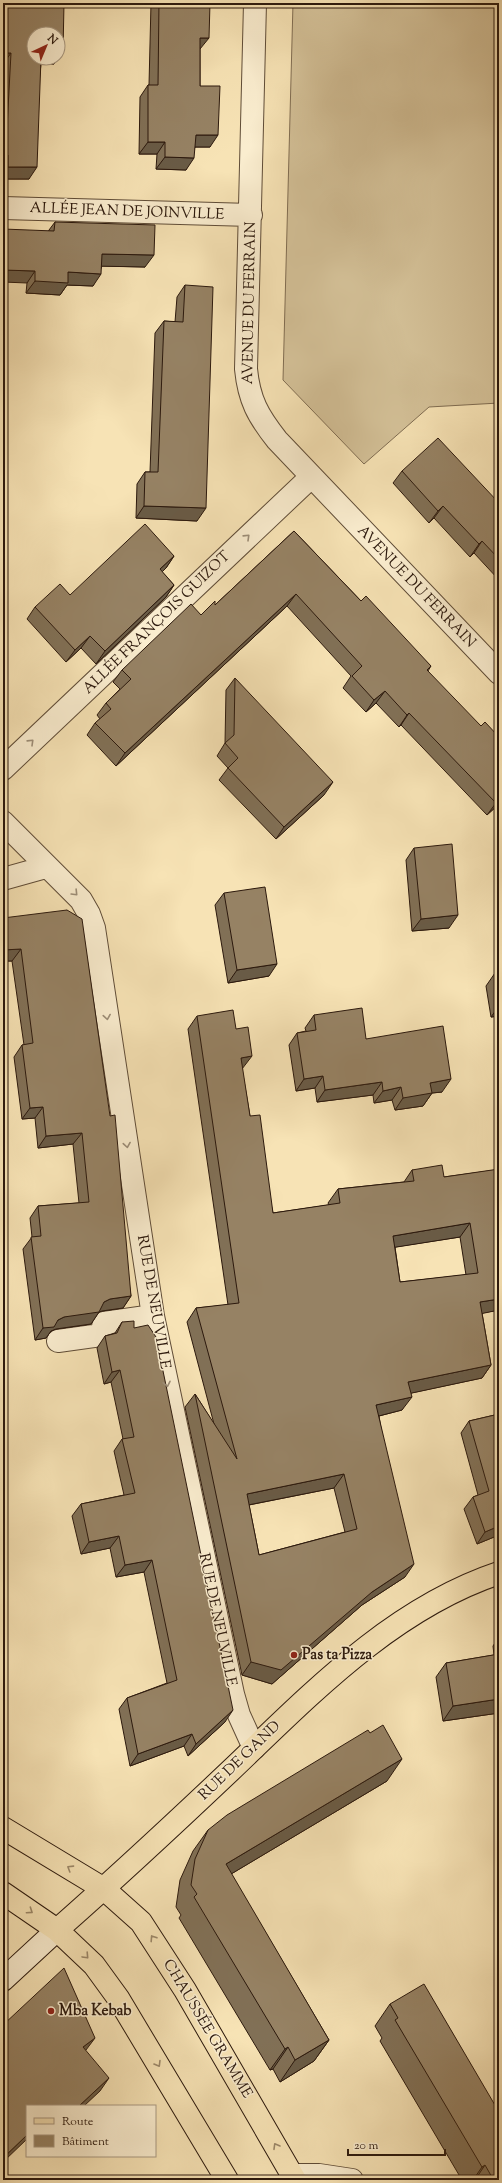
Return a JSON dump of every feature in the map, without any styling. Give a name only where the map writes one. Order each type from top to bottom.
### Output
[{"type":"main road","name":"RUE DE GAND","points":[[57,1930],[104,1889],[328,1679],[395,1627],[421,1609],[446,1596],[499,1573]]},
{"type":"main road","name":"CHAUSSÉE GRAMME","points":[[3,1828],[104,1889],[130,1910],[152,1936],[294,2178]]},
{"type":"main road","points":[[3,1893],[57,1930],[94,1965],[118,1998],[227,2180]]},
{"type":"street","name":"AVENUE DU FERRAIN","points":[[255,3],[251,216],[246,369],[248,389],[254,406],[264,423],[311,477],[499,673]]},
{"type":"street","name":"ALLÉE JEAN DE JOINVILLE","points":[[3,208],[251,216]]},
{"type":"street","name":"ALLÉE FRANÇOIS GUIZOT","points":[[3,769],[311,477]]},
{"type":"street","name":"RUE DE NEUVILLE","points":[[3,822],[46,867],[81,900],[89,914],[94,928],[153,1316],[233,1694],[239,1715],[254,1748]]},
{"type":"street","points":[[3,879],[46,867]]},
{"type":"street","points":[[58,1341],[101,1335],[104,1322],[153,1316]]},
{"type":"street","name":"RUE DE GAND","points":[[3,1980],[57,1930]]},
{"type":"street","points":[[294,2178],[319,2175],[352,2180]]},
{"type":"shaded area","points":[[293,3],[499,3],[499,403],[429,407],[364,464],[283,380]]},
{"type":"building","points":[[3,3],[64,3],[64,26],[26,26],[26,66],[41,66],[37,167],[8,167],[8,155],[3,155],[3,128],[7,128],[11,53],[3,53]]},
{"type":"building","points":[[159,3],[210,3],[209,38],[200,38],[200,86],[220,86],[218,135],[196,135],[194,158],[165,157],[165,142],[148,142],[148,85],[158,85]]},
{"type":"building","points":[[55,222],[155,225],[154,255],[102,254],[101,274],[68,272],[68,283],[35,281],[35,271],[3,270],[3,229],[54,231]]},
{"type":"building","points":[[185,285],[213,287],[206,508],[144,506],[145,472],[158,472],[164,321],[183,322]]},
{"type":"building","points":[[438,438],[499,503],[499,559],[482,541],[479,544],[443,506],[438,511],[402,471]]},
{"type":"building","points":[[145,524],[174,556],[160,569],[174,585],[105,651],[90,636],[75,650],[35,607],[60,584],[70,595]]},
{"type":"building","points":[[294,531],[361,601],[366,596],[431,666],[427,670],[481,726],[485,722],[499,737],[499,800],[496,803],[409,713],[407,715],[385,691],[374,700],[352,676],[362,666],[296,594],[125,753],[95,723],[111,709],[106,703],[131,679],[122,670],[191,604],[201,615],[215,601],[215,605]]},
{"type":"building","points":[[235,678],[333,782],[284,827],[228,768],[238,758],[225,743],[234,735]]},
{"type":"building","points":[[452,844],[458,915],[421,919],[414,848]]},
{"type":"building","points":[[265,887],[277,964],[237,970],[224,893]]},
{"type":"building","points":[[67,910],[82,919],[110,1116],[115,1115],[131,1296],[110,1299],[104,1302],[99,1312],[64,1317],[58,1320],[54,1327],[43,1328],[31,1237],[41,1236],[38,1206],[89,1202],[82,1133],[46,1136],[43,1107],[30,1108],[22,1045],[33,1043],[21,949],[3,950],[3,918]]},
{"type":"building","points":[[495,973],[499,973],[499,998]]},
{"type":"building","points":[[362,1008],[366,1039],[443,1026],[451,1079],[430,1083],[432,1093],[403,1098],[401,1087],[383,1091],[382,1082],[325,1090],[323,1076],[304,1079],[297,1033],[316,1030],[314,1015]]},
{"type":"building","points":[[233,1010],[236,1029],[248,1027],[252,1056],[241,1058],[250,1116],[260,1115],[273,1213],[340,1203],[338,1189],[414,1181],[412,1170],[442,1165],[444,1177],[499,1169],[499,1299],[480,1302],[491,1365],[408,1382],[412,1397],[376,1405],[414,1564],[372,1592],[281,1670],[251,1662],[195,1394],[237,1459],[196,1308],[239,1303],[197,1016]],"holes":[[[470,1223],[478,1273],[400,1282],[393,1236]],[[344,1474],[357,1529],[259,1555],[247,1494]]]},
{"type":"building","points":[[134,1321],[134,1328],[148,1325],[156,1337],[233,1710],[196,1744],[192,1734],[138,1754],[127,1698],[177,1680],[152,1560],[125,1565],[119,1536],[89,1542],[81,1504],[135,1493],[122,1439],[134,1437],[120,1370],[112,1372],[105,1336],[117,1333],[122,1322]]},
{"type":"building","points":[[499,1414],[499,1526],[485,1532],[473,1497],[489,1491],[469,1421]]},
{"type":"building","points":[[499,1654],[499,1699],[453,1706],[446,1663]]},
{"type":"building","points":[[383,1725],[402,1759],[226,1864],[329,2040],[295,2060],[288,2047],[285,2049],[194,1897],[197,1894],[191,1885],[195,1859],[208,1830],[227,1815],[368,1730],[370,1733]]},
{"type":"building","points":[[64,1968],[95,2038],[83,2047],[109,2078],[80,2105],[26,2105],[26,2136],[3,2158],[3,2025]]},
{"type":"building","points":[[424,1984],[499,2112],[499,2176],[493,2179],[485,2165],[482,2167],[395,2020],[398,2018],[390,2004]]},
{"type":"place","name":"Pas ta Pizza","points":[[294,1655]]},
{"type":"place","name":"Mba Kebab","points":[[51,2011]]}]
